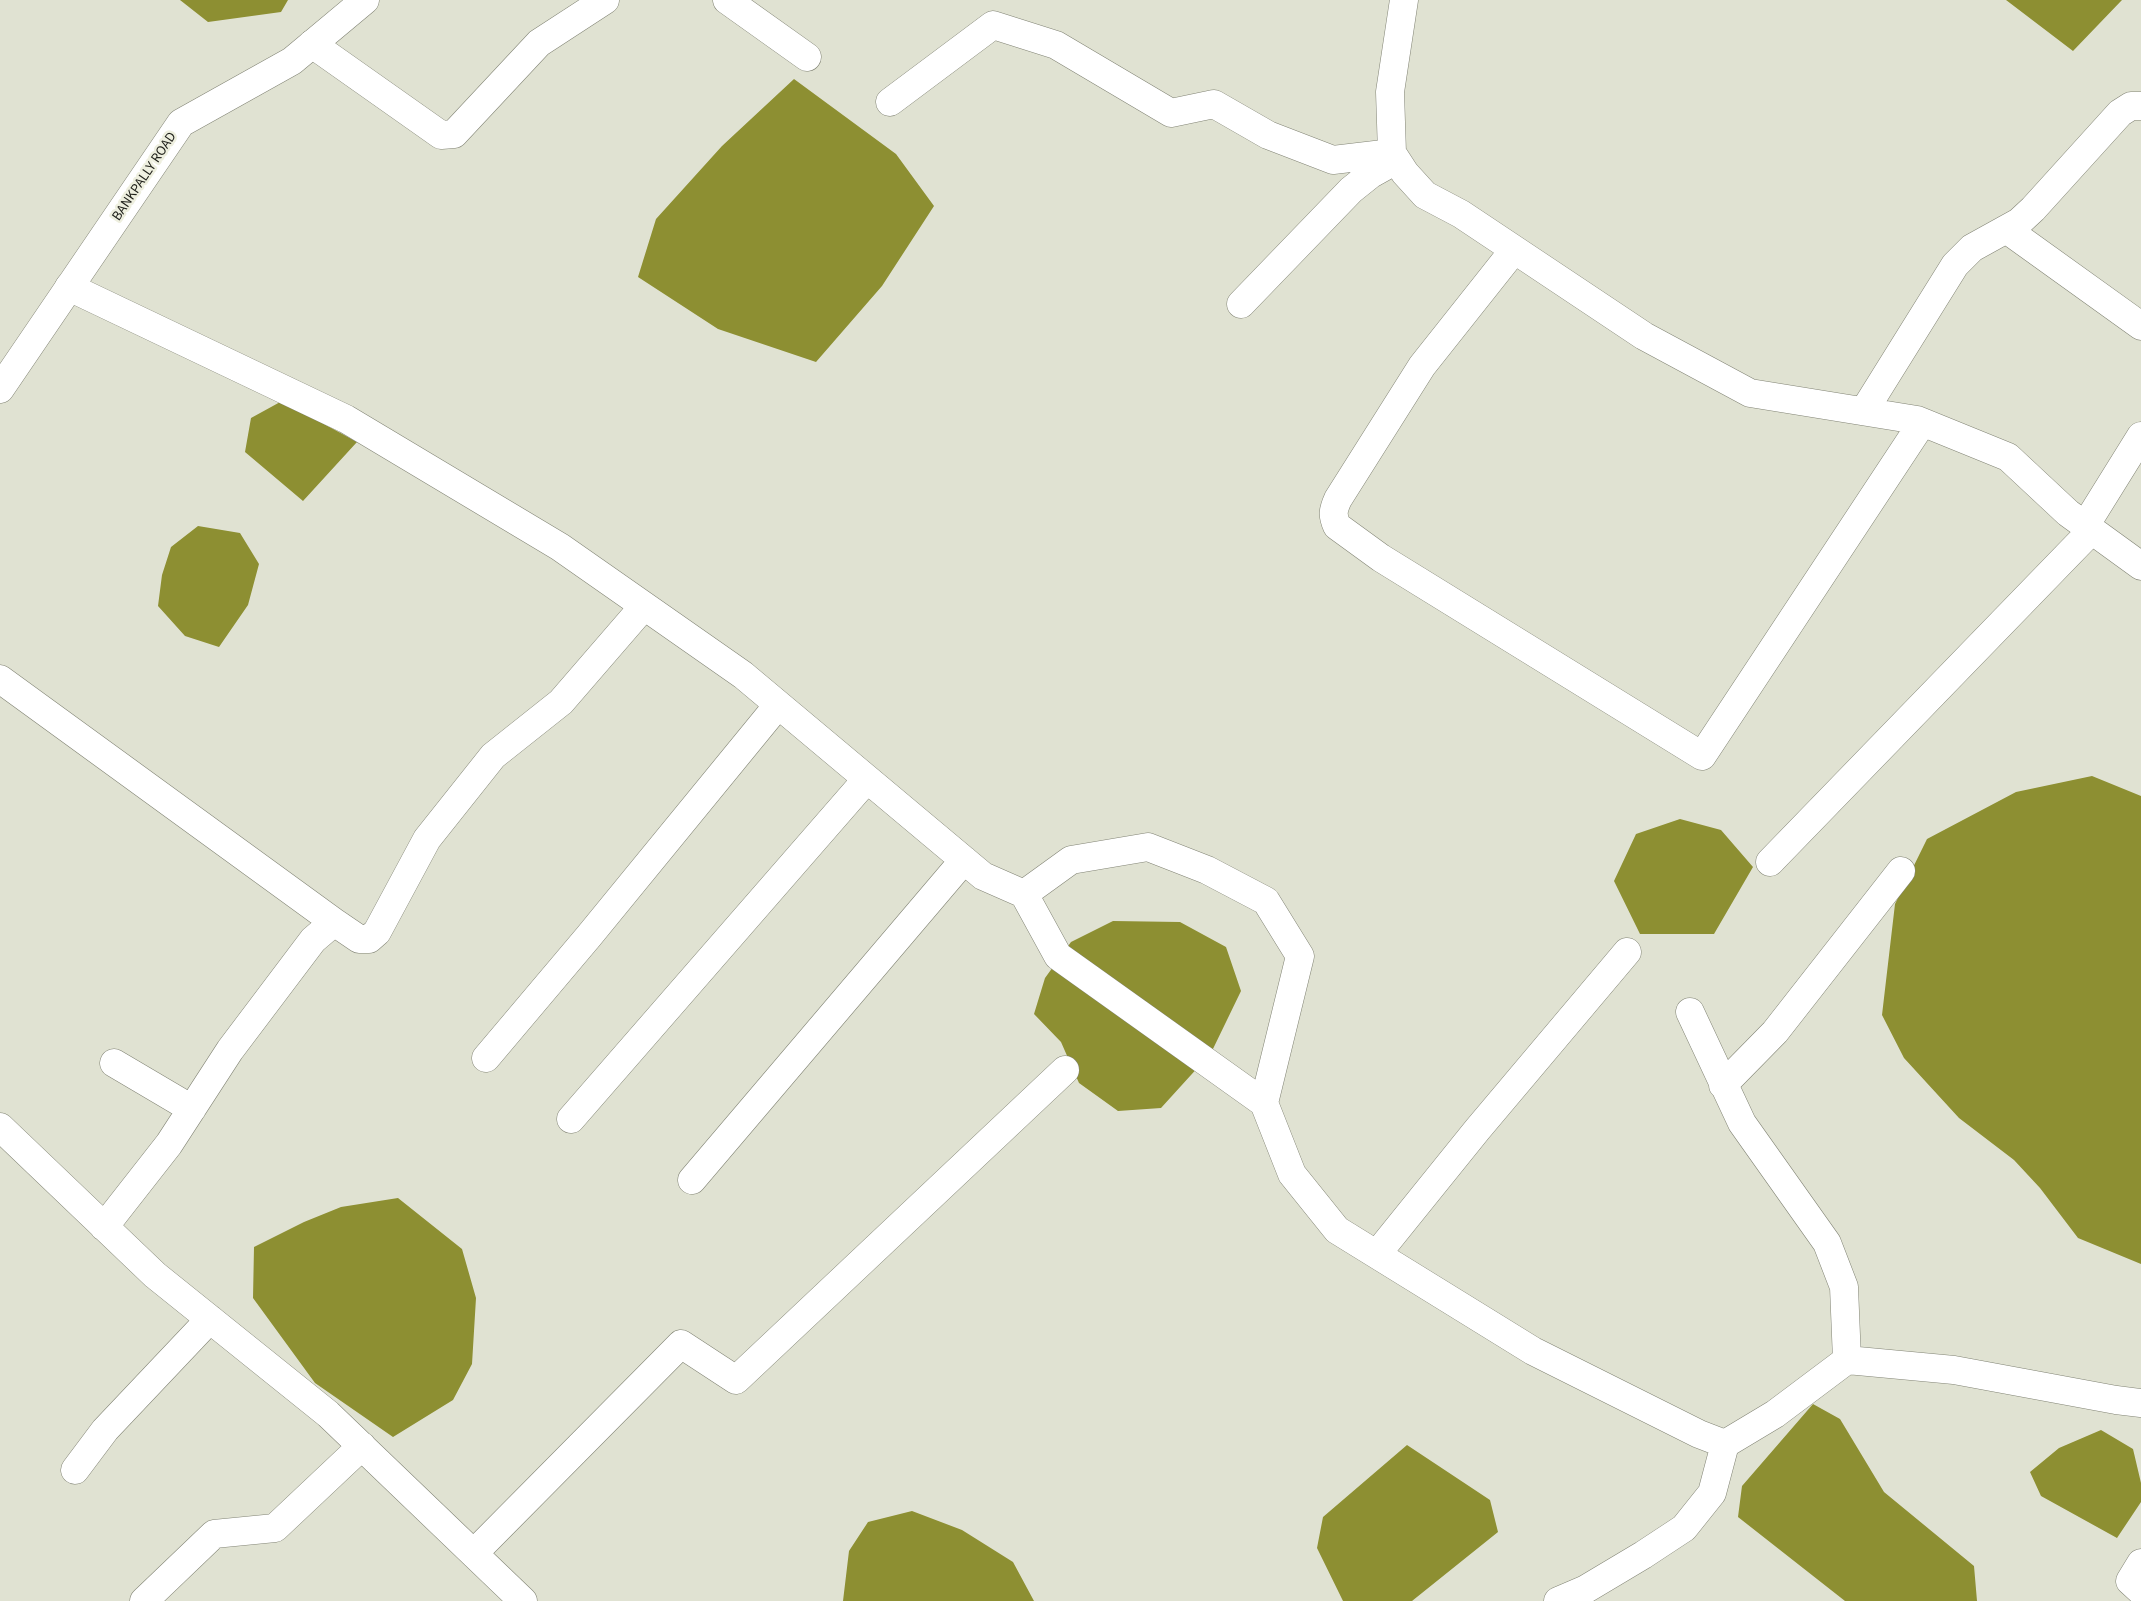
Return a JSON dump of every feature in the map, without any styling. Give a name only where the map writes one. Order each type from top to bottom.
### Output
[{"type":"street","name":"BANKPALLY ROAD","points":[[0,389],[182,123],[292,61],[365,0]]},
{"type":"street","points":[[312,44],[440,135],[448,136],[454,134],[539,43],[605,0]]},
{"type":"street","points":[[727,0],[807,57]]},
{"type":"street","points":[[1404,0],[1390,92],[1394,157],[1404,173],[1425,195],[1461,214],[1644,336],[1750,393],[1864,411],[1922,423],[2008,457],[2068,513],[2141,566]]},
{"type":"street","points":[[890,102],[994,25],[1056,45],[1171,113],[1214,104],[1268,135],[1332,160],[1394,157]]},
{"type":"street","points":[[1864,411],[1955,264],[1972,248],[2006,229],[2033,209],[2120,113],[2131,106],[2141,106]]},
{"type":"street","points":[[1241,304],[1351,190],[1394,157]]},
{"type":"street","points":[[2006,229],[2141,326]]},
{"type":"street","points":[[1514,250],[1422,366],[1338,500],[1332,513],[1337,526],[1381,558],[1702,756],[1922,423]]},
{"type":"street","points":[[69,287],[346,419],[560,547],[743,675],[983,876],[1024,894],[1058,956],[1264,1103],[1292,1174],[1337,1230],[1533,1351],[1699,1434],[1724,1444]]},
{"type":"street","points":[[1770,862],[2088,528],[2141,436]]},
{"type":"street","points":[[0,679],[334,922],[359,939],[369,939],[377,932],[427,839],[492,756],[561,702],[644,606]]},
{"type":"street","points":[[486,1058],[596,928],[778,704]]},
{"type":"street","points":[[571,1119],[867,779]]},
{"type":"street","points":[[1024,894],[1071,860],[1148,847],[1207,870],[1266,901],[1300,956],[1264,1103]]},
{"type":"street","points":[[692,1180],[964,860]]},
{"type":"street","points":[[1724,1085],[1775,1032],[1901,871]]},
{"type":"street","points":[[104,1227],[169,1144],[230,1050],[313,940],[334,922]]},
{"type":"street","points":[[1377,1254],[1477,1130],[1627,952]]},
{"type":"street","points":[[1690,1012],[1742,1123],[1827,1242],[1844,1287],[1847,1360]]},
{"type":"street","points":[[114,1063],[192,1109]]},
{"type":"street","points":[[474,1553],[681,1344],[736,1380],[1064,1070]]},
{"type":"street","points":[[0,1127],[155,1275],[328,1414],[523,1601]]},
{"type":"street","points":[[75,1470],[104,1430],[210,1319]]},
{"type":"street","points":[[1558,1601],[1591,1595],[1643,1555],[1684,1528],[1712,1493],[1724,1444],[1775,1414],[1847,1360],[1954,1370],[2141,1403]]},
{"type":"street","points":[[144,1601],[214,1534],[275,1528],[362,1446]]},
{"type":"street","points":[[2141,1563],[2130,1581],[2141,1591]]},
{"type":"shaded area","points":[[180,0],[288,0],[281,12],[208,22]]},
{"type":"shaded area","points":[[2006,0],[2122,0],[2073,51]]},
{"type":"shaded area","points":[[794,79],[896,154],[934,206],[882,286],[816,362],[718,329],[638,277],[656,219],[722,146]]},
{"type":"shaded area","points":[[282,401],[357,442],[303,501],[245,452],[251,418]]},
{"type":"shaded area","points":[[198,526],[240,533],[259,564],[248,605],[219,647],[185,636],[158,606],[162,575],[171,547]]},
{"type":"shaded area","points":[[2092,776],[2141,796],[2141,1264],[2078,1238],[2040,1188],[2014,1160],[1959,1118],[1904,1058],[1882,1015],[1895,904],[1927,839],[2016,792]]},
{"type":"shaded area","points":[[1680,819],[1721,830],[1753,867],[1714,934],[1640,934],[1614,881],[1636,834]]},
{"type":"shaded area","points":[[1113,921],[1180,922],[1226,947],[1241,991],[1211,1053],[1161,1108],[1118,1111],[1079,1083],[1061,1042],[1034,1014],[1045,978],[1071,942]]},
{"type":"shaded area","points":[[398,1198],[462,1249],[476,1298],[472,1364],[453,1400],[393,1437],[315,1383],[253,1298],[254,1247],[304,1222],[341,1207]]},
{"type":"shaded area","points":[[1813,1404],[1840,1419],[1884,1492],[1974,1566],[1977,1601],[1845,1601],[1738,1517],[1742,1486]]},
{"type":"shaded area","points":[[2101,1430],[2133,1449],[2141,1483],[2141,1502],[2117,1538],[2041,1496],[2030,1472],[2059,1448]]},
{"type":"shaded area","points":[[1407,1445],[1490,1500],[1498,1532],[1412,1601],[1343,1601],[1317,1548],[1323,1517]]},
{"type":"shaded area","points":[[912,1511],[962,1530],[1013,1562],[1034,1601],[843,1601],[849,1551],[868,1522]]}]
